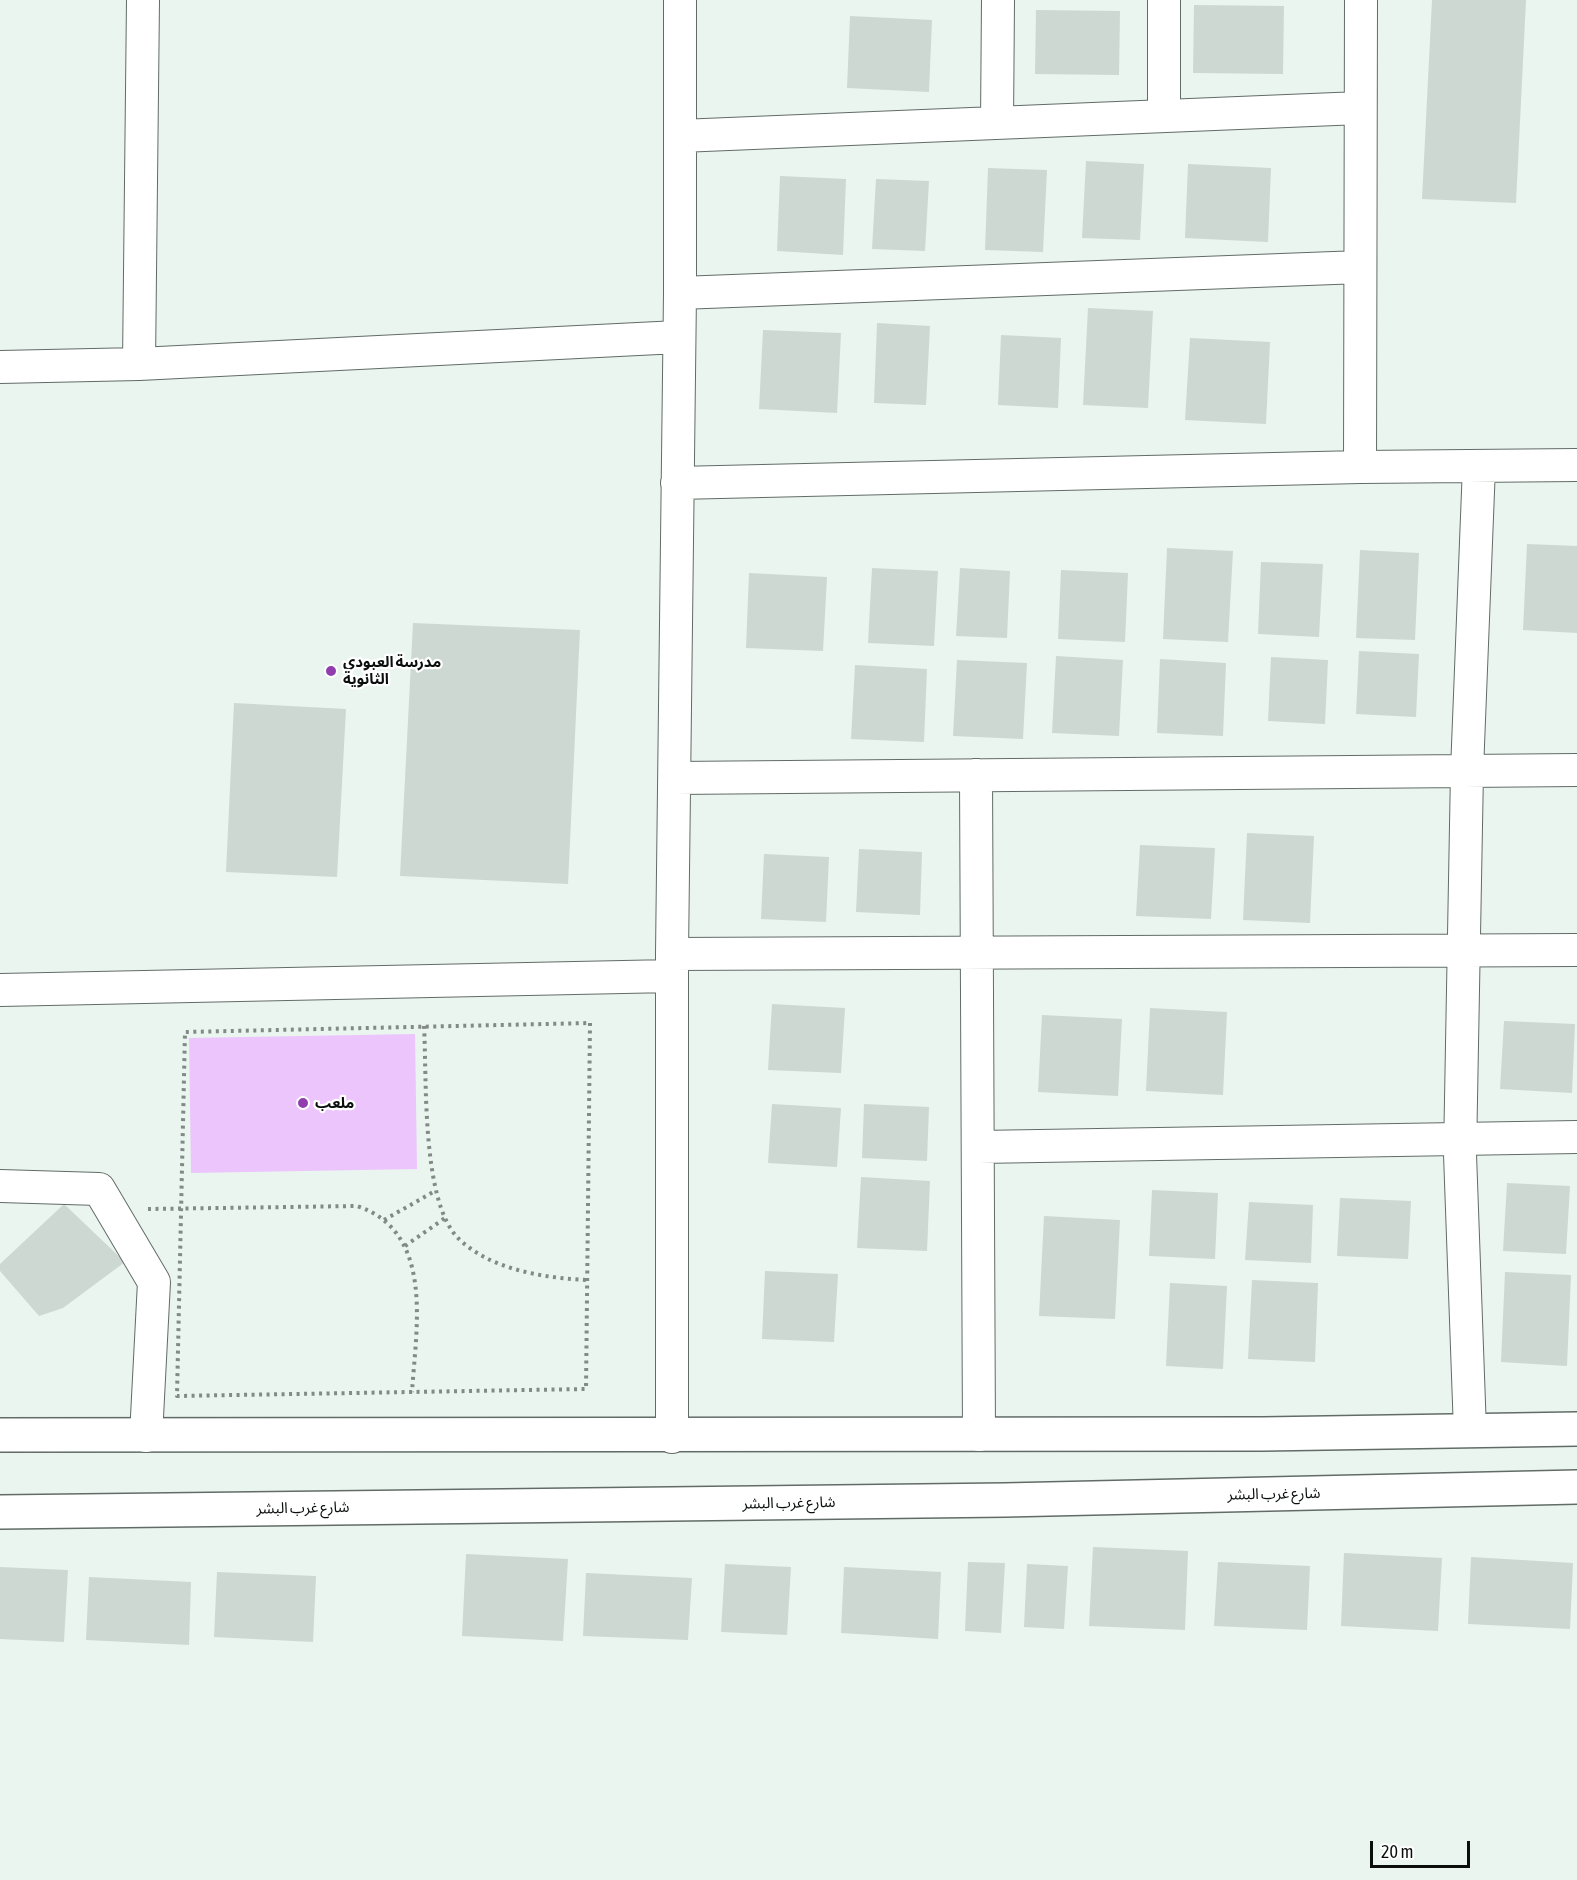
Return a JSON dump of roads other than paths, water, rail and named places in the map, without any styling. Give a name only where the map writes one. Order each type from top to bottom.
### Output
[{"type":"street","points":[[139,364],[143,0]]},
{"type":"street","points":[[672,1437],[671,965],[680,293],[680,0]]},
{"type":"street","points":[[997,123],[998,0]]},
{"type":"street","points":[[1164,0],[1164,116]]},
{"type":"street","points":[[1360,467],[1361,0]]},
{"type":"street","points":[[680,136],[1360,108]]},
{"type":"street","points":[[680,293],[1360,267]]},
{"type":"street","points":[[0,368],[139,364],[678,337]]},
{"type":"street","points":[[677,483],[1360,467],[1577,465]]},
{"type":"street","points":[[1470,1431],[1461,1139],[1467,771],[1479,466]]},
{"type":"street","points":[[675,777],[1577,770]]},
{"type":"street","points":[[976,775],[979,953],[979,1435]]},
{"type":"street","points":[[0,990],[979,953],[1577,950]]},
{"type":"street","points":[[979,1147],[1577,1137]]},
{"type":"street","points":[[0,1186],[99,1189],[154,1282],[146,1436]]},
{"type":"street","points":[[0,1435],[672,1437],[1577,1429]]},
{"type":"street","name":"شارع غرب البشر","points":[[0,1512],[1005,1500],[1577,1487]]},
{"type":"place","name":"مدرسة العبودي الثانوية","points":[[331,671]]},
{"type":"place","name":"ملعب","points":[[303,1103]]}]
